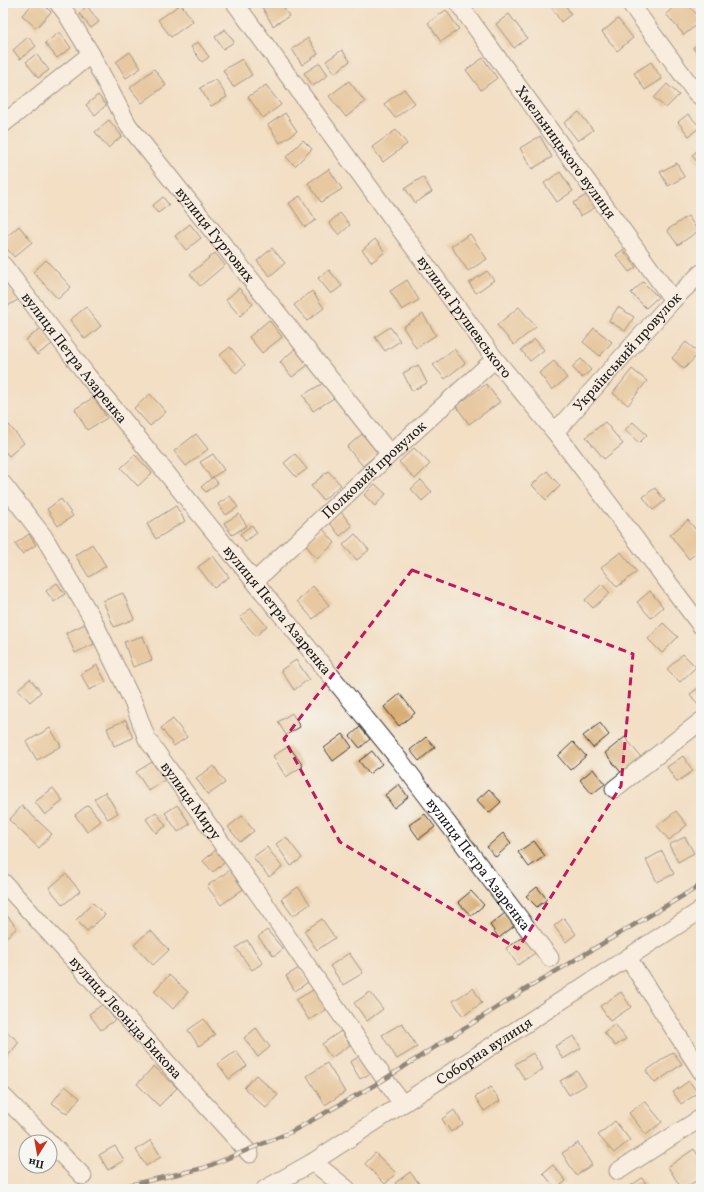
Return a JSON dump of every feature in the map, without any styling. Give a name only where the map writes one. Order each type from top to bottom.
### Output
[{"type":"street","name":"вулиця Гуртових","points":[[58,3],[66,13],[91,54],[128,125],[390,454]]},
{"type":"street","name":"вулиця Грушевського","points":[[235,3],[495,359],[555,432],[701,626]]},
{"type":"street","name":"Хмельницького вулиця","points":[[458,3],[674,300]]},
{"type":"street","points":[[630,3],[696,93],[701,97]]},
{"type":"street","points":[[3,124],[91,54]]},
{"type":"street","name":"вулиця Петра Азаренка","points":[[3,265],[86,374],[401,762],[550,958]]},
{"type":"street","name":"Український провулок","points":[[555,432],[674,300],[701,273]]},
{"type":"street","name":"Полковий провулок","points":[[255,582],[390,454],[495,359]]},
{"type":"street","name":"вулиця Миру","points":[[3,484],[44,536],[92,618],[134,704],[148,739],[261,898],[402,1104]]},
{"type":"street","points":[[614,789],[701,721]]},
{"type":"street","name":"вулиця Леоніда Бикова","points":[[3,882],[250,1154]]},
{"type":"street","name":"Соборна вулиця","points":[[265,1189],[314,1162],[701,910]]},
{"type":"street","points":[[628,958],[701,1071]]},
{"type":"street","points":[[3,1096],[42,1134]]},
{"type":"street","points":[[618,1171],[701,1118]]},
{"type":"street","points":[[58,1150],[83,1176]]},
{"type":"street","points":[[314,1162],[347,1189]]},
{"type":"highlighted area","points":[[412,570],[633,654],[621,786],[518,949],[340,842],[284,739]]},
{"type":"building","points":[[34,3],[42,3],[51,12],[36,28],[22,15]]},
{"type":"building","points":[[269,3],[281,3],[289,16],[273,26],[262,7]]},
{"type":"building","points":[[549,3],[564,3],[571,14],[561,22]]},
{"type":"building","points":[[678,3],[687,3],[701,20],[684,35],[666,14]]},
{"type":"building","points":[[181,4],[193,21],[171,37],[158,20]]},
{"type":"building","points":[[87,6],[99,22],[91,28],[79,13]]},
{"type":"building","points":[[446,10],[459,29],[441,42],[428,23]]},
{"type":"building","points":[[509,14],[527,38],[514,48],[496,24]]},
{"type":"building","points":[[618,19],[633,38],[617,51],[602,32]]},
{"type":"building","points":[[225,29],[234,42],[223,49],[215,37]]},
{"type":"building","points":[[60,32],[71,48],[57,58],[45,43]]},
{"type":"building","points":[[28,37],[36,46],[20,59],[13,50]]},
{"type":"building","points":[[308,38],[318,54],[302,65],[292,49]]},
{"type":"building","points":[[198,42],[209,57],[202,62],[191,47]]},
{"type":"building","points":[[701,42],[701,59],[693,48]]},
{"type":"building","points":[[342,50],[350,61],[335,73],[326,61]]},
{"type":"building","points":[[130,52],[141,68],[126,78],[116,62]]},
{"type":"building","points":[[36,54],[49,70],[38,78],[26,62]]},
{"type":"building","points":[[483,58],[497,78],[481,90],[466,70]]},
{"type":"building","points":[[242,59],[252,75],[233,87],[223,70]]},
{"type":"building","points":[[651,62],[662,79],[645,90],[634,73]]},
{"type":"building","points":[[320,63],[328,75],[313,86],[304,73]]},
{"type":"building","points":[[154,69],[166,85],[142,103],[130,88]]},
{"type":"building","points":[[216,79],[227,97],[211,106],[200,88]]},
{"type":"building","points":[[349,81],[365,102],[346,117],[329,96]]},
{"type":"building","points":[[667,84],[679,95],[666,108],[654,98]]},
{"type":"building","points":[[266,85],[281,105],[263,118],[248,97]]},
{"type":"building","points":[[404,89],[415,103],[395,118],[384,104]]},
{"type":"building","points":[[98,95],[106,105],[95,115],[86,105]]},
{"type":"building","points":[[579,112],[593,130],[578,141],[564,123]]},
{"type":"building","points":[[285,113],[297,131],[280,143],[268,125]]},
{"type":"building","points":[[688,114],[700,127],[689,136],[678,122]]},
{"type":"building","points":[[109,120],[122,136],[108,148],[95,132]]},
{"type":"building","points":[[396,130],[407,144],[383,162],[372,147]]},
{"type":"building","points":[[540,136],[552,157],[532,169],[520,148]]},
{"type":"building","points":[[303,140],[312,149],[295,166],[286,157]]},
{"type":"building","points":[[701,148],[701,167],[692,155]]},
{"type":"building","points":[[677,163],[684,177],[668,186],[660,172]]},
{"type":"building","points":[[329,169],[342,189],[321,202],[308,183]]},
{"type":"building","points":[[560,172],[573,191],[557,202],[544,183]]},
{"type":"building","points":[[423,177],[432,192],[415,203],[405,188]]},
{"type":"building","points":[[588,194],[596,207],[580,216],[573,203]]},
{"type":"building","points":[[300,196],[316,220],[305,227],[289,203]]},
{"type":"building","points":[[163,197],[169,205],[158,213],[152,206]]},
{"type":"building","points":[[340,213],[350,225],[339,235],[329,223]]},
{"type":"building","points":[[688,216],[698,231],[678,245],[667,230]]},
{"type":"building","points":[[190,224],[201,238],[186,250],[175,236]]},
{"type":"building","points":[[19,226],[32,242],[14,257],[3,244],[3,240]]},
{"type":"building","points":[[470,234],[487,259],[468,271],[451,246]]},
{"type":"building","points":[[375,239],[385,252],[372,262],[362,250]]},
{"type":"building","points":[[272,248],[285,263],[270,276],[257,261]]},
{"type":"building","points":[[623,250],[636,267],[629,272],[616,255]]},
{"type":"building","points":[[215,253],[225,265],[200,286],[190,274]]},
{"type":"building","points":[[46,260],[71,287],[58,299],[33,272]]},
{"type":"building","points":[[329,270],[342,286],[331,294],[318,278]]},
{"type":"building","points":[[487,271],[494,280],[476,293],[469,283]]},
{"type":"building","points":[[3,278],[19,299],[3,309]]},
{"type":"building","points":[[407,280],[419,300],[402,310],[390,291]]},
{"type":"building","points":[[643,282],[658,297],[646,308],[631,293]]},
{"type":"building","points":[[239,288],[253,304],[240,316],[226,300]]},
{"type":"building","points":[[312,291],[324,308],[307,321],[294,305]]},
{"type":"building","points":[[86,307],[101,326],[85,339],[70,320]]},
{"type":"building","points":[[519,307],[536,327],[514,345],[497,325]]},
{"type":"building","points":[[618,307],[634,317],[625,331],[609,321]]},
{"type":"building","points":[[423,314],[436,335],[416,348],[403,327]]},
{"type":"building","points":[[269,320],[282,337],[262,353],[249,337]]},
{"type":"building","points":[[390,327],[400,341],[385,351],[375,337]]},
{"type":"building","points":[[41,328],[52,344],[37,355],[26,340]]},
{"type":"building","points":[[594,328],[612,342],[600,356],[583,342]]},
{"type":"building","points":[[535,339],[544,350],[530,361],[521,350]]},
{"type":"building","points":[[686,342],[699,353],[684,369],[672,358]]},
{"type":"building","points":[[230,347],[245,365],[236,373],[220,355]]},
{"type":"building","points":[[295,349],[308,365],[292,377],[280,362]]},
{"type":"building","points":[[454,349],[465,363],[445,379],[433,365]]},
{"type":"building","points":[[581,359],[591,370],[582,378],[572,367]]},
{"type":"building","points":[[554,361],[567,378],[552,390],[539,373]]},
{"type":"building","points":[[418,365],[427,383],[412,391],[403,373]]},
{"type":"building","points":[[632,369],[647,381],[628,405],[613,393]]},
{"type":"building","points":[[325,382],[334,398],[313,411],[303,395]]},
{"type":"building","points":[[486,384],[500,402],[469,424],[456,406]]},
{"type":"building","points":[[150,394],[166,412],[150,426],[134,408]]},
{"type":"building","points":[[94,397],[107,418],[87,430],[75,409]]},
{"type":"building","points":[[605,422],[623,444],[604,459],[586,437]]},
{"type":"building","points":[[633,422],[647,435],[639,443],[625,430]]},
{"type":"building","points":[[9,425],[24,443],[9,456],[3,449],[3,431]]},
{"type":"building","points":[[196,434],[208,449],[186,466],[174,451]]},
{"type":"building","points":[[362,434],[378,453],[363,466],[347,447]]},
{"type":"building","points":[[414,448],[430,464],[415,479],[399,462]]},
{"type":"building","points":[[213,454],[224,470],[211,478],[200,462]]},
{"type":"building","points":[[295,454],[307,469],[296,477],[284,463]]},
{"type":"building","points":[[135,455],[152,473],[138,486],[121,468]]},
{"type":"building","points":[[328,471],[341,485],[323,500],[311,486]]},
{"type":"building","points":[[547,471],[560,486],[546,500],[532,485]]},
{"type":"building","points":[[213,477],[218,483],[206,492],[201,487]]},
{"type":"building","points":[[421,480],[432,492],[422,501],[411,489]]},
{"type":"building","points":[[375,484],[386,494],[375,506],[364,495]]},
{"type":"building","points":[[655,488],[665,501],[653,510],[643,497]]},
{"type":"building","points":[[230,496],[238,507],[226,515],[218,504]]},
{"type":"building","points":[[61,499],[73,516],[58,526],[47,509]]},
{"type":"building","points":[[176,506],[185,521],[156,539],[147,524]]},
{"type":"building","points":[[341,512],[352,526],[340,536],[329,522]]},
{"type":"building","points":[[239,514],[247,526],[232,535],[224,523]]},
{"type":"building","points":[[688,520],[701,536],[701,549],[689,559],[670,535]]},
{"type":"building","points":[[252,525],[257,533],[245,541],[240,534]]},
{"type":"building","points":[[323,529],[335,543],[317,559],[305,544]]},
{"type":"building","points":[[29,534],[36,545],[22,554],[15,544]]},
{"type":"building","points":[[355,534],[369,550],[357,560],[343,545]]},
{"type":"building","points":[[92,544],[106,566],[89,577],[75,555]]},
{"type":"building","points":[[621,552],[637,572],[617,587],[601,567]]},
{"type":"building","points":[[213,556],[229,577],[214,588],[198,567]]},
{"type":"building","points":[[57,583],[65,594],[54,602],[46,591]]},
{"type":"building","points":[[602,584],[610,593],[593,608],[585,600]]},
{"type":"building","points":[[313,586],[329,605],[313,619],[297,601]]},
{"type":"building","points":[[650,591],[663,607],[651,618],[637,602]]},
{"type":"building","points":[[123,593],[134,619],[114,627],[103,601]]},
{"type":"building","points":[[251,608],[267,626],[256,636],[240,618]]},
{"type":"building","points":[[663,623],[678,637],[662,653],[648,639]]},
{"type":"building","points":[[85,624],[94,644],[75,653],[66,633]]},
{"type":"building","points":[[143,636],[152,660],[133,667],[124,642]]},
{"type":"building","points":[[683,654],[696,667],[680,682],[667,669]]},
{"type":"building","points":[[296,660],[309,679],[294,690],[281,670]]},
{"type":"building","points":[[97,665],[106,682],[89,690],[81,674]]},
{"type":"building","points":[[30,679],[41,692],[30,702],[18,689]]},
{"type":"building","points":[[701,686],[701,709],[690,694]]},
{"type":"building","points":[[400,694],[415,713],[399,726],[384,707]]},
{"type":"building","points":[[292,713],[300,727],[286,735],[278,722]]},
{"type":"building","points":[[173,719],[187,737],[174,746],[161,728]]},
{"type":"building","points":[[126,720],[133,738],[114,746],[107,728]]},
{"type":"building","points":[[600,723],[609,735],[593,748],[583,736]]},
{"type":"building","points":[[360,727],[370,739],[360,748],[350,736]]},
{"type":"building","points":[[50,728],[61,746],[37,760],[26,742]]},
{"type":"building","points":[[343,734],[352,747],[333,761],[324,748]]},
{"type":"building","points":[[426,737],[435,747],[419,761],[410,750]]},
{"type":"building","points":[[625,737],[643,760],[623,775],[605,753]]},
{"type":"building","points":[[573,742],[586,756],[570,770],[558,756]]},
{"type":"building","points":[[289,746],[303,766],[286,777],[273,756]]},
{"type":"building","points":[[372,751],[382,764],[369,774],[359,761]]},
{"type":"building","points":[[683,756],[693,771],[677,782],[667,767]]},
{"type":"building","points":[[152,762],[165,780],[149,791],[136,772]]},
{"type":"building","points":[[214,766],[225,783],[208,795],[196,778]]},
{"type":"building","points":[[593,769],[605,784],[592,794],[580,780]]},
{"type":"building","points":[[399,784],[408,797],[394,808],[385,795]]},
{"type":"building","points":[[53,788],[63,801],[45,815],[35,802]]},
{"type":"building","points":[[489,789],[501,802],[489,813],[477,800]]},
{"type":"building","points":[[105,792],[118,813],[108,819],[94,799]]},
{"type":"building","points":[[88,805],[101,821],[87,832],[75,815]]},
{"type":"building","points":[[177,805],[190,824],[178,832],[165,813]]},
{"type":"building","points":[[22,806],[52,834],[39,848],[9,820]]},
{"type":"building","points":[[676,811],[687,825],[669,840],[657,826]]},
{"type":"building","points":[[156,812],[166,826],[156,833],[146,819]]},
{"type":"building","points":[[425,814],[435,827],[419,839],[409,825]]},
{"type":"building","points":[[242,816],[254,831],[240,842],[228,827]]},
{"type":"building","points":[[503,833],[511,843],[496,857],[487,847]]},
{"type":"building","points":[[286,837],[302,858],[291,866],[276,844]]},
{"type":"building","points":[[685,837],[694,853],[678,862],[669,845]]},
{"type":"building","points":[[534,841],[545,856],[529,867],[518,852]]},
{"type":"building","points":[[267,847],[282,867],[269,877],[253,857]]},
{"type":"building","points":[[216,850],[225,862],[213,872],[203,861]]},
{"type":"building","points":[[662,851],[674,874],[657,882],[646,860]]},
{"type":"building","points":[[230,870],[243,889],[221,905],[207,886]]},
{"type":"building","points":[[66,874],[80,891],[63,905],[49,888]]},
{"type":"building","points":[[298,887],[310,904],[293,916],[281,899]]},
{"type":"building","points":[[537,887],[547,899],[537,907],[526,896]]},
{"type":"building","points":[[471,891],[484,905],[471,916],[458,902]]},
{"type":"building","points":[[93,903],[105,915],[87,931],[76,920]]},
{"type":"building","points":[[4,912],[17,928],[3,940],[3,913]]},
{"type":"building","points":[[505,913],[514,926],[499,938],[490,925]]},
{"type":"building","points":[[564,918],[576,934],[566,942],[554,926]]},
{"type":"building","points":[[322,919],[335,938],[317,950],[304,931]]},
{"type":"building","points":[[150,930],[169,950],[153,965],[134,945]]},
{"type":"building","points":[[267,930],[283,949],[274,956],[258,937]]},
{"type":"building","points":[[524,936],[535,953],[518,965],[506,948]]},
{"type":"building","points":[[247,940],[263,963],[252,970],[236,948]]},
{"type":"building","points":[[349,953],[363,973],[343,985],[330,966]]},
{"type":"building","points":[[299,968],[308,982],[295,991],[286,976]]},
{"type":"building","points":[[169,975],[188,992],[173,1009],[154,991]]},
{"type":"building","points":[[473,988],[482,1003],[463,1016],[453,1001]]},
{"type":"building","points":[[315,989],[327,1009],[309,1020],[296,1000]]},
{"type":"building","points":[[370,992],[383,1009],[367,1021],[354,1003]]},
{"type":"building","points":[[621,992],[631,1007],[610,1021],[600,1006]]},
{"type":"building","points":[[103,1004],[115,1020],[101,1030],[89,1014]]},
{"type":"building","points":[[204,1019],[215,1035],[199,1046],[188,1030]]},
{"type":"building","points":[[402,1023],[417,1047],[397,1059],[382,1035]]},
{"type":"building","points":[[615,1024],[626,1039],[615,1046],[604,1032]]},
{"type":"building","points":[[256,1028],[270,1047],[258,1057],[244,1038]]},
{"type":"building","points":[[5,1030],[19,1042],[3,1062],[3,1032]]},
{"type":"building","points":[[341,1031],[350,1045],[331,1058],[322,1044]]},
{"type":"building","points":[[574,1036],[581,1048],[563,1059],[555,1046]]},
{"type":"building","points":[[236,1051],[247,1066],[229,1079],[218,1064]]},
{"type":"building","points":[[673,1052],[682,1064],[655,1083],[646,1071]]},
{"type":"building","points":[[533,1053],[543,1069],[525,1080],[515,1064]]},
{"type":"building","points":[[363,1054],[373,1072],[360,1079],[350,1062]]},
{"type":"building","points":[[327,1063],[345,1092],[325,1105],[307,1076]]},
{"type":"building","points":[[154,1066],[177,1088],[159,1106],[137,1084]]},
{"type":"building","points":[[577,1071],[586,1085],[569,1095],[560,1081]]},
{"type":"building","points":[[256,1075],[278,1095],[266,1108],[244,1088]]},
{"type":"building","points":[[689,1081],[698,1093],[681,1104],[673,1092]]},
{"type":"building","points":[[65,1086],[80,1098],[67,1114],[52,1103]]},
{"type":"building","points":[[491,1087],[500,1101],[484,1111],[475,1097]]},
{"type":"building","points":[[645,1101],[662,1122],[646,1135],[629,1113]]},
{"type":"building","points":[[454,1110],[463,1124],[451,1132],[442,1119]]},
{"type":"building","points":[[615,1121],[630,1140],[614,1153],[598,1135]]},
{"type":"building","points":[[151,1140],[161,1157],[146,1166],[136,1150]]},
{"type":"building","points":[[578,1143],[592,1165],[576,1175],[562,1153]]},
{"type":"building","points":[[115,1146],[124,1160],[108,1170],[99,1155]]},
{"type":"building","points":[[694,1149],[701,1160],[701,1178],[682,1189],[668,1167]]},
{"type":"building","points":[[375,1153],[396,1173],[385,1184],[365,1164]]},
{"type":"building","points":[[553,1165],[566,1181],[556,1189],[543,1173]]},
{"type":"building","points":[[410,1172],[421,1186],[418,1189],[400,1189],[395,1183]]},
{"type":"building","points":[[642,1178],[649,1189],[626,1189]]},
{"type":"railway","points":[[112,1189],[204,1168],[291,1132],[380,1082],[526,989],[701,885]]}]
